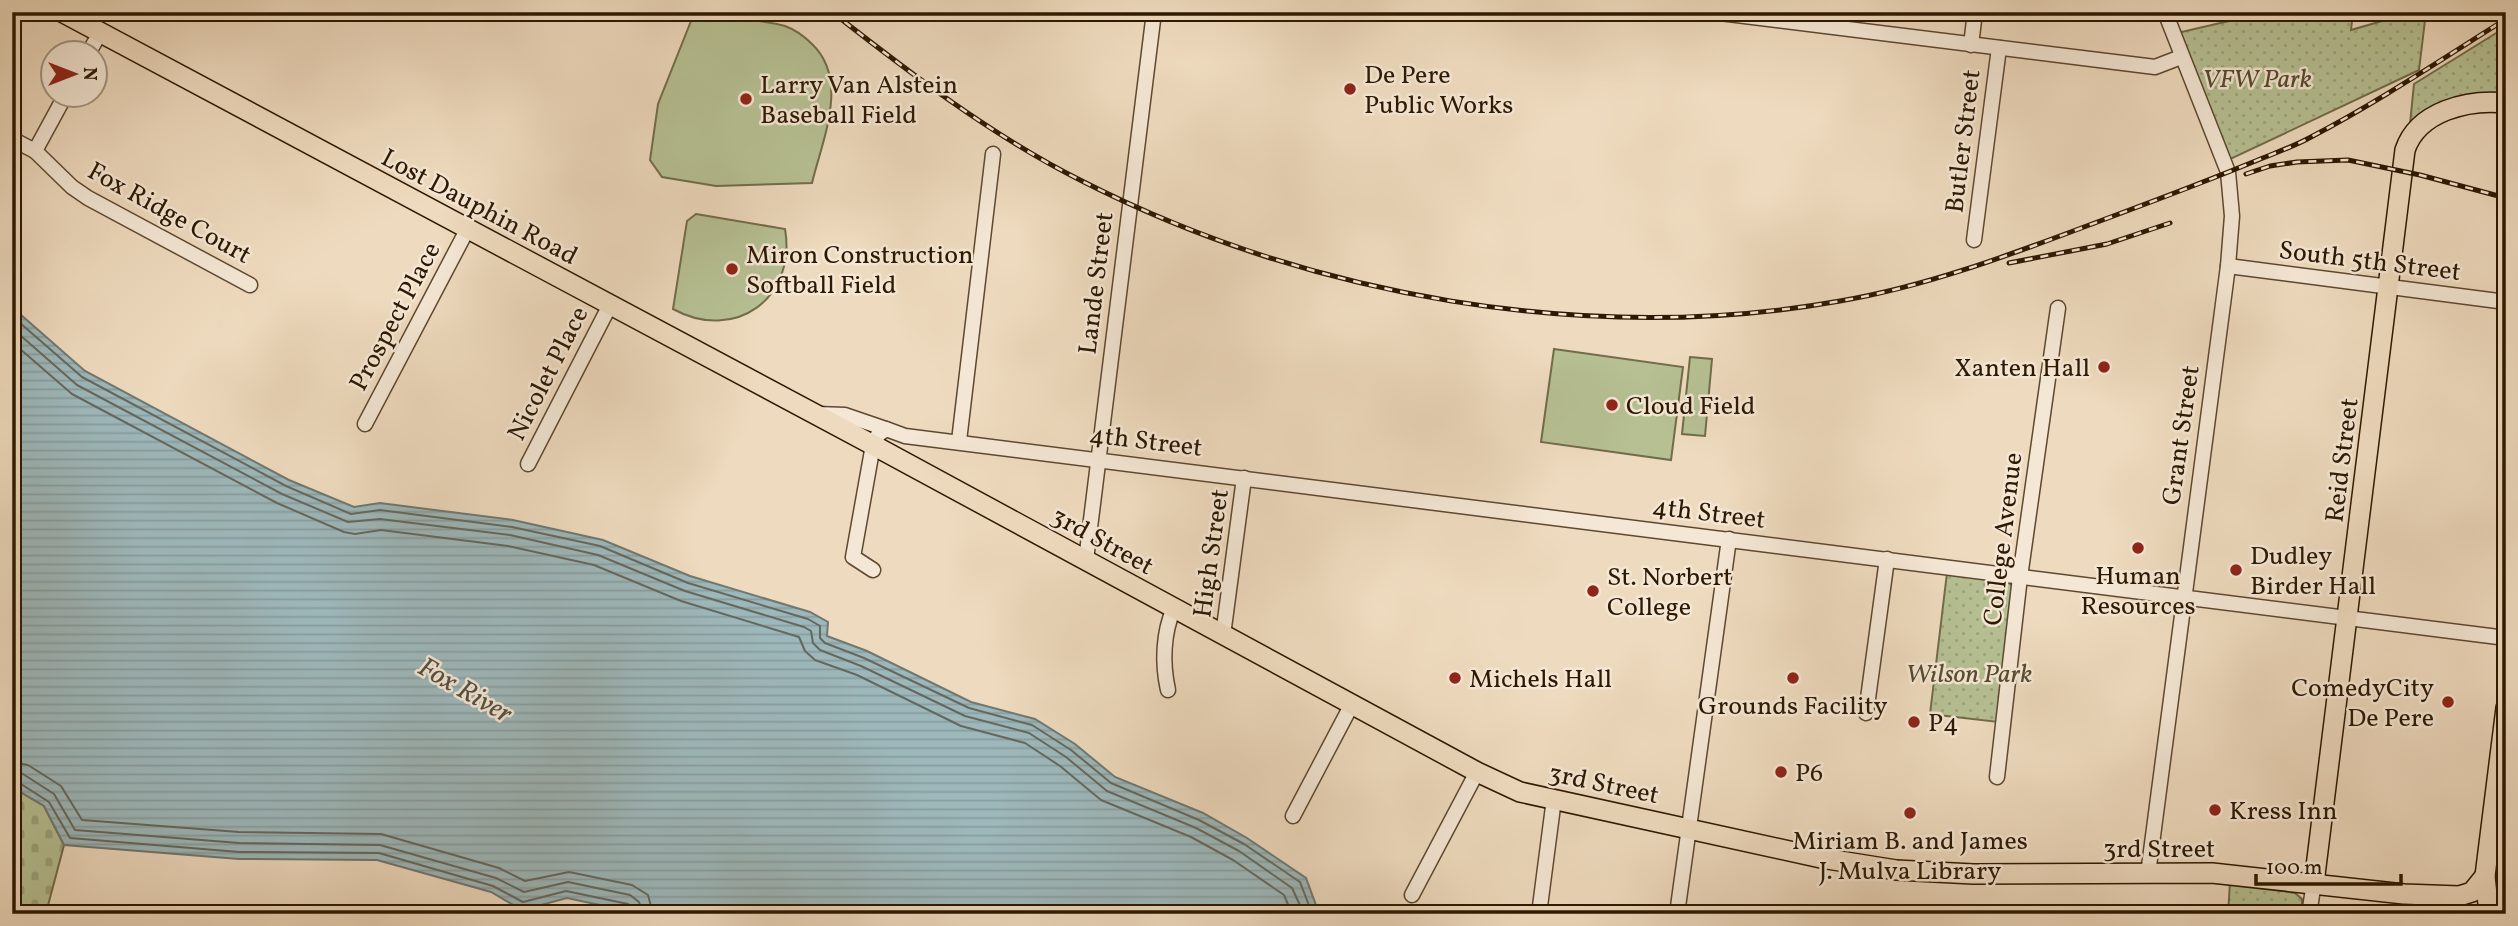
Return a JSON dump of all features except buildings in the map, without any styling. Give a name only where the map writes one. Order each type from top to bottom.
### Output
[{"type":"main road","name":"Lost Dauphin Road","points":[[62,12],[873,445]]},
{"type":"main road","name":"Reid Street","points":[[2314,883],[2405,150],[2410,138],[2427,121],[2446,110],[2462,105],[2502,102]]},
{"type":"main road","name":"3rd Street","points":[[873,445],[1477,772],[1520,792],[1827,859],[1896,870],[1973,874],[2212,873],[2404,894]]},
{"type":"main road","points":[[2489,914],[2484,876],[2506,708]]},
{"type":"main road","points":[[2404,894],[2465,895],[2477,888],[2484,876]]},
{"type":"main road","points":[[2404,894],[2432,903],[2453,914]]},
{"type":"street","name":"Lande Street","points":[[1086,560],[1154,12]]},
{"type":"street","points":[[1712,12],[2155,67],[2181,57]]},
{"type":"street","name":"Butler Street","points":[[1971,45],[1975,12]]},
{"type":"street","name":"Grant Street","points":[[2148,874],[2228,266],[2232,216],[2228,172],[2165,12]]},
{"type":"street","points":[[97,38],[100,33]]},
{"type":"street","name":"Butler Street","points":[[1974,240],[1999,48]]},
{"type":"street","points":[[35,151],[58,108]]},
{"type":"street","name":"Fox Ridge Court","points":[[12,139],[35,151],[72,187],[89,198],[250,285]]},
{"type":"street","points":[[958,441],[993,154]]},
{"type":"street","name":"Prospect Place","points":[[365,424],[467,230]]},
{"type":"street","name":"South 5th Street","points":[[2228,266],[2506,302]]},
{"type":"street","name":"Nicolet Place","points":[[528,464],[610,305]]},
{"type":"street","name":"College Avenue","points":[[1997,777],[2021,576],[2058,308]]},
{"type":"street","name":"4th Street","points":[[812,413],[845,415],[905,436],[1098,458],[2506,638]]},
{"type":"street","points":[[873,570],[853,557],[873,445],[878,435],[886,429]]},
{"type":"street","name":"4th Street","points":[[873,445],[888,446],[905,436]]},
{"type":"street","name":"High Street","points":[[1223,635],[1244,478]]},
{"type":"street","points":[[1677,914],[1729,539]]},
{"type":"street","points":[[1866,713],[1887,559]]},
{"type":"street","points":[[1168,690],[1165,676],[1165,635],[1174,608]]},
{"type":"street","points":[[1293,816],[1352,704]]},
{"type":"street","points":[[1412,895],[1477,772]]},
{"type":"street","points":[[1539,914],[1554,800]]},
{"type":"street","name":"Reid Street","points":[[2309,914],[2314,883]]},
{"type":"street","points":[[12,910],[23,914]]},
{"type":"green space","name":"VFW Park","points":[[2241,12],[2353,12],[2351,30],[2413,12],[2426,12],[2419,70],[2224,162],[2173,34],[2242,18]]},
{"type":"green space","name":"Larry Van Alstein Baseball Field","points":[[693,16],[751,20],[785,26],[806,38],[823,59],[829,75],[830,111],[812,183],[716,186],[662,177],[650,160],[658,104]]},
{"type":"green space","points":[[2506,27],[2506,102],[2462,105],[2408,144],[2414,84]]},
{"type":"green space","name":"Miron Construction Softball Field","points":[[696,214],[785,229],[786,254],[781,275],[771,294],[757,308],[739,317],[718,321],[696,318],[673,309],[687,221]]},
{"type":"green space","name":"Cloud Field","points":[[1554,349],[1683,367],[1671,460],[1541,442]]},
{"type":"green space","points":[[1690,357],[1712,359],[1705,436],[1682,434]]},
{"type":"green space","name":"Wilson Park","points":[[1947,573],[2007,582],[2013,586],[1998,722],[1930,714]]},
{"type":"green space","points":[[12,787],[44,806],[64,845],[46,913],[12,902]]},
{"type":"green space","points":[[2230,882],[2295,893],[2302,899],[2302,914],[2228,914]]},
{"type":"water","name":"Fox River","points":[[12,307],[85,371],[289,480],[354,507],[380,503],[513,520],[603,540],[690,576],[810,612],[828,622],[827,636],[867,651],[971,702],[1035,719],[1075,744],[1115,777],[1203,813],[1247,838],[1306,878],[1316,905],[1330,914],[642,914],[567,898],[522,910],[491,892],[377,860],[239,859],[64,845],[44,806],[12,787]]},
{"type":"railway","points":[[832,12],[921,80],[1015,143],[1080,180],[1167,220],[1259,254],[1354,281],[1450,301],[1548,313],[1646,317],[1744,313],[1840,301],[1939,278],[2004,256],[2297,144],[2385,95],[2506,19]]},
{"type":"railway","points":[[2246,174],[2270,166],[2297,162],[2348,160],[2420,175],[2506,198]]},
{"type":"railway","points":[[2009,263],[2107,244],[2170,223]]},
{"type":"place","name":"De Pere Public Works","points":[[1350,89]]},
{"type":"place","name":"Larry Van Alstein Baseball Field","points":[[746,99]]},
{"type":"place","name":"Miron Construction Softball Field","points":[[732,269]]},
{"type":"place","name":"Xanten Hall","points":[[2104,367]]},
{"type":"place","name":"Cloud Field","points":[[1612,405]]},
{"type":"place","name":"Human Resources","points":[[2138,548]]},
{"type":"place","name":"Dudley Birder Hall","points":[[2236,570]]},
{"type":"place","name":"St. Norbert College","points":[[1593,591]]},
{"type":"place","name":"Michels Hall","points":[[1455,678]]},
{"type":"place","name":"Grounds Facility","points":[[1793,678]]},
{"type":"place","name":"ComedyCity De Pere","points":[[2448,702]]},
{"type":"place","name":"P4","points":[[1914,722]]},
{"type":"place","name":"P6","points":[[1781,772]]},
{"type":"place","name":"Kress Inn","points":[[2215,810]]},
{"type":"place","name":"Miriam B. and James J. Mulva Library","points":[[1910,813]]}]
